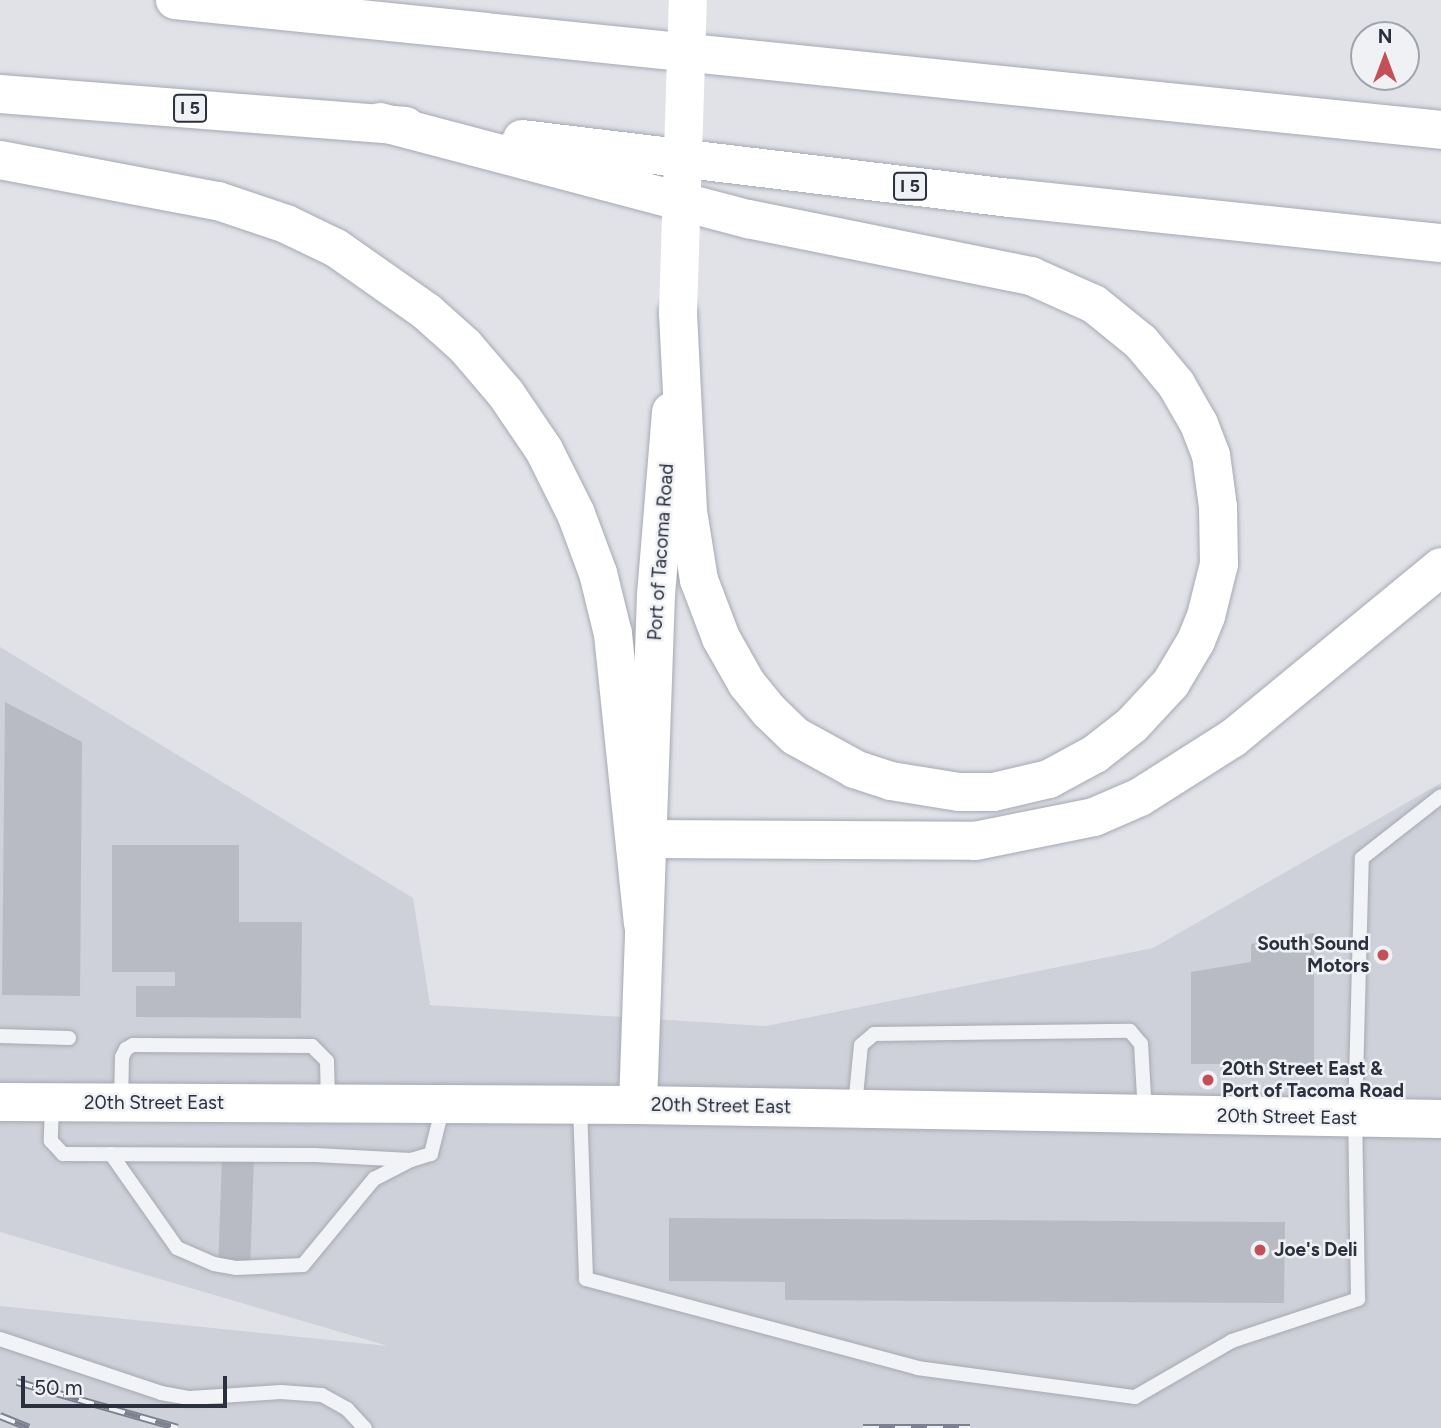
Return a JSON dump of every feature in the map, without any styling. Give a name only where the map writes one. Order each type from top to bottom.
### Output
[{"type":"main road","points":[[175,0],[1441,130]]},
{"type":"main road","name":"Port of Tacoma Road","points":[[638,1105],[656,595],[678,313],[688,0]]},
{"type":"main road","name":"I 5","points":[[0,94],[380,122],[1025,200],[1441,243]]},
{"type":"main road","points":[[380,122],[748,219],[1031,276],[1094,304],[1141,342],[1176,384],[1199,424],[1210,455],[1218,507],[1219,564],[1206,616],[1196,641],[1171,683],[1132,724],[1095,754],[1049,779],[1013,789],[959,792],[891,781],[855,769],[795,736],[769,711],[747,684],[721,638],[699,580],[688,510],[678,313]]},
{"type":"main road","points":[[0,160],[218,201],[286,224],[336,248],[428,312],[465,346],[506,394],[544,450],[576,514],[598,573],[613,634],[643,923]]},
{"type":"main road","points":[[647,839],[975,841],[1094,817],[1140,797],[1233,738],[1441,568]]},
{"type":"main road","name":"20th Street East","points":[[0,1102],[638,1105],[1441,1119]]},
{"type":"lane","points":[[580,1105],[586,1279],[918,1368],[1135,1396],[1231,1341],[1358,1298],[1355,1118],[1362,858],[1441,796]]},
{"type":"lane","points":[[855,1109],[861,1045],[874,1034],[1130,1031],[1141,1044],[1145,1114]]},
{"type":"lane","points":[[0,1036],[69,1038]]},
{"type":"lane","points":[[121,1103],[122,1057],[126,1049],[133,1045],[312,1046],[327,1061],[328,1103]]},
{"type":"lane","points":[[52,1102],[51,1141],[63,1154],[315,1155],[411,1160]]},
{"type":"lane","points":[[111,1154],[177,1248],[214,1265],[236,1268],[303,1265],[374,1179],[411,1160],[431,1154],[443,1104]]},
{"type":"lane","points":[[0,1339],[171,1395],[218,1398],[304,1392],[322,1395],[347,1409],[365,1428]]},
{"type":"shaded area","points":[[0,647],[413,898],[430,1005],[766,1026],[1153,948],[1441,783],[1441,1428],[0,1428],[0,1306],[388,1346],[0,1232]]},
{"type":"building","points":[[5,702],[82,742],[80,996],[2,995]]},
{"type":"building","points":[[112,845],[239,845],[239,922],[302,922],[301,1018],[136,1017],[136,986],[175,986],[175,972],[112,972]]},
{"type":"building","points":[[1314,933],[1314,1064],[1191,1064],[1191,972],[1251,962],[1251,944]]},
{"type":"building","points":[[222,1157],[254,1158],[250,1262],[218,1261]]},
{"type":"building","points":[[669,1218],[1285,1222],[1284,1303],[785,1300],[785,1282],[669,1281]]},
{"type":"railway","points":[[17,1382],[178,1428]]},
{"type":"railway","points":[[0,1416],[29,1428]]},
{"type":"railway","points":[[863,1428],[970,1428]]},
{"type":"place","name":"South Sound Motors","points":[[1383,955]]},
{"type":"place","name":"20th Street East & Port of Tacoma Road","points":[[1208,1080]]},
{"type":"place","name":"Joe's Deli","points":[[1260,1250]]}]
